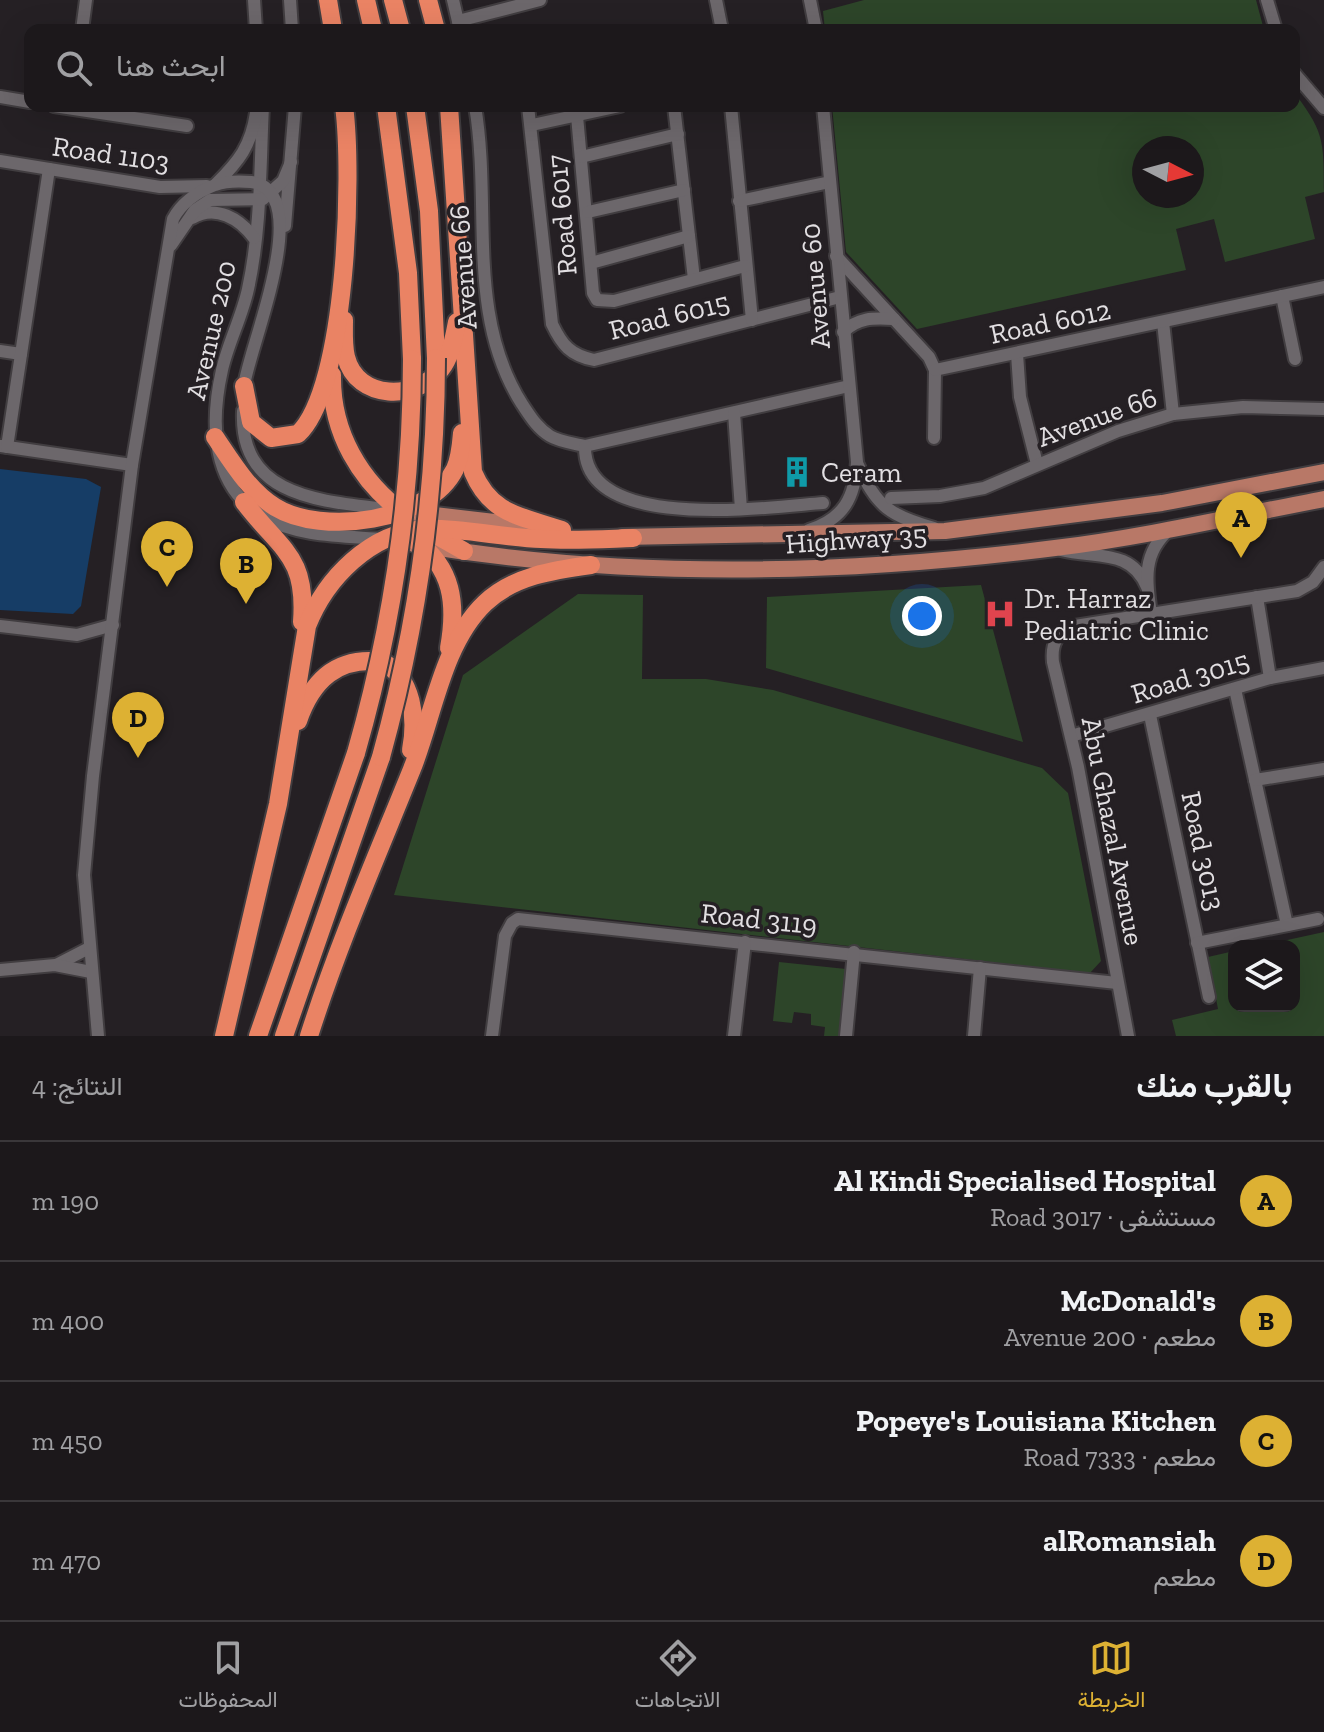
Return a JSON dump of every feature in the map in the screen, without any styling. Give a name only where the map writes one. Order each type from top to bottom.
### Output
[{"type":"highway","points":[[328,0],[332,24]]},
{"type":"highway","points":[[366,0],[372,24]]},
{"type":"highway","points":[[393,0],[399,24]]},
{"type":"highway","points":[[428,0],[434,24]]},
{"type":"highway","points":[[244,386],[251,422],[271,438],[298,434],[315,410],[332,348],[341,289],[347,193],[344,112]]},
{"type":"highway","points":[[258,1036],[356,753],[377,679],[395,582],[408,478],[412,359],[408,273],[387,112]]},
{"type":"highway","points":[[284,1036],[381,757],[418,594],[432,475],[436,358],[429,211],[416,112]]},
{"type":"highway","points":[[449,112],[473,472],[482,493],[506,511],[562,530]]},
{"type":"highway","points":[[341,289],[346,358],[365,385],[380,392],[398,392],[423,386],[441,369],[456,325],[462,277]]},
{"type":"highway","points":[[332,348],[331,395],[340,429],[354,461],[398,536]]},
{"type":"highway","points":[[215,437],[254,490],[275,507],[302,517],[349,524],[437,490],[454,470],[462,436],[465,369]]},
{"type":"highway","points":[[224,1036],[286,758],[300,654],[303,602],[298,567],[244,502]]},
{"type":"highway","points":[[385,512],[424,537],[464,551]]},
{"type":"highway","points":[[300,654],[318,598],[350,563],[398,536],[541,540],[633,538]]},
{"type":"highway","points":[[424,537],[452,595],[453,617],[444,678]]},
{"type":"highway","points":[[309,1036],[355,904],[458,642],[484,603],[525,579],[549,571],[591,565]]},
{"type":"highway","points":[[286,758],[305,700],[320,679],[348,663],[383,662],[402,680],[414,716],[412,747],[392,814]]},
{"type":"main road","name":"Highway 35","points":[[385,512],[633,538],[945,531],[1162,503],[1324,472]]},
{"type":"main road","name":"Highway 35","points":[[464,551],[591,565],[733,571],[823,569],[1055,548],[1324,499]]},
{"type":"street","points":[[83,24],[86,0]]},
{"type":"street","points":[[254,0],[256,24]]},
{"type":"street","points":[[262,0],[264,24]]},
{"type":"street","points":[[290,0],[292,24]]},
{"type":"street","points":[[453,0],[459,24]]},
{"type":"street","points":[[462,24],[538,0]]},
{"type":"street","points":[[716,0],[721,24]]},
{"type":"street","points":[[810,0],[815,24]]},
{"type":"street","points":[[1267,0],[1274,24]]},
{"type":"street","points":[[1300,80],[1324,108]]},
{"type":"street","points":[[0,97],[24,101]]},
{"type":"street","points":[[100,112],[187,126]]},
{"type":"street","name":"Avenue 200","points":[[98,1036],[84,875],[132,465],[164,259],[179,208],[216,184],[241,159],[252,138],[255,112]]},
{"type":"street","name":"Avenue 200","points":[[263,112],[249,286],[222,366],[216,402],[215,437],[220,464],[230,486],[264,518],[292,528],[398,536]]},
{"type":"street","points":[[278,257],[295,112]]},
{"type":"street","name":"Avenue 66","points":[[476,112],[482,163],[486,294],[496,355],[512,389],[541,430],[561,441],[585,446]]},
{"type":"street","name":"Road 6015","points":[[529,112],[552,324],[562,345],[576,356],[594,360],[840,297]]},
{"type":"street","name":"Road 6017","points":[[532,125],[594,112]]},
{"type":"street","points":[[675,112],[694,279]]},
{"type":"street","points":[[732,112],[752,320]]},
{"type":"street","name":"Avenue 60","points":[[824,112],[857,462]]},
{"type":"street","name":"Road 6017","points":[[577,116],[593,293],[604,302],[745,266]]},
{"type":"street","points":[[581,157],[678,134]]},
{"type":"street","name":"Road 1103","points":[[0,161],[160,187],[216,184]]},
{"type":"street","points":[[216,184],[259,183],[272,193],[283,181],[291,162]]},
{"type":"street","points":[[49,169],[21,354],[3,446],[132,465]]},
{"type":"street","points":[[739,201],[830,182]]},
{"type":"street","points":[[588,212],[684,190]]},
{"type":"street","name":"Avenue 200","points":[[164,259],[183,224],[195,210],[210,200],[257,201],[272,193],[278,207],[278,257],[244,386],[242,421],[249,447],[259,467],[274,483],[295,495],[385,512]]},
{"type":"street","points":[[183,224],[196,215],[221,213],[246,227],[254,238]]},
{"type":"street","points":[[591,263],[689,236]]},
{"type":"street","points":[[836,256],[929,357],[935,370],[934,438]]},
{"type":"street","name":"Road 6012","points":[[935,370],[1324,287]]},
{"type":"street","points":[[1282,296],[1295,359]]},
{"type":"street","points":[[843,332],[854,322],[865,319],[894,319]]},
{"type":"street","points":[[1163,322],[1173,414]]},
{"type":"street","points":[[0,351],[21,354]]},
{"type":"street","points":[[1017,354],[1021,406],[1037,464]]},
{"type":"street","points":[[823,503],[741,509],[669,508],[614,494],[595,478],[586,462],[585,446],[849,386]]},
{"type":"street","name":"Avenue 66","points":[[891,498],[984,488],[1118,431],[1173,414],[1229,408],[1324,409]]},
{"type":"street","points":[[734,413],[741,509]]},
{"type":"street","points":[[857,462],[877,503],[903,519],[945,531]]},
{"type":"street","points":[[789,536],[825,525],[840,514],[854,487],[857,462]]},
{"type":"street","points":[[1147,587],[1150,554],[1171,528]]},
{"type":"street","points":[[1055,548],[1124,560],[1143,577],[1151,614],[1297,591],[1313,582],[1324,567]]},
{"type":"street","points":[[1257,597],[1270,678]]},
{"type":"street","name":"Abu Ghazal Avenue","points":[[1128,1036],[1052,649],[1057,637],[1075,626],[1151,614]]},
{"type":"street","points":[[77,635],[113,625]]},
{"type":"street","points":[[0,626],[77,635],[110,648]]},
{"type":"street","name":"Road 3015","points":[[1071,736],[1270,678],[1324,668]]},
{"type":"street","points":[[1235,689],[1287,925]]},
{"type":"street","name":"Road 3013","points":[[1150,715],[1209,997]]},
{"type":"street","points":[[1255,780],[1324,769]]},
{"type":"street","name":"Road 3119","points":[[492,1036],[505,936],[518,919],[854,952],[1117,983]]},
{"type":"street","points":[[1197,943],[1318,919]]},
{"type":"street","points":[[734,1036],[745,942]]},
{"type":"street","points":[[55,965],[89,948]]},
{"type":"street","points":[[846,1036],[854,952]]},
{"type":"street","points":[[0,970],[55,965],[91,972]]},
{"type":"street","points":[[974,1036],[980,968]]},
{"type":"green space","points":[[864,0],[1256,0],[1262,24],[824,24],[823,11]]},
{"type":"green space","points":[[1300,101],[1317,128],[1324,160],[1324,192],[1305,197],[1315,239],[1225,262],[1214,219],[1176,229],[1186,270],[917,329],[846,252],[833,112],[1300,112]]},
{"type":"green space","points":[[981,585],[1023,742],[766,668],[767,597]]},
{"type":"green space","points":[[578,594],[643,595],[642,679],[706,679],[773,690],[1042,768],[1068,793],[1101,961],[1090,973],[394,895],[463,675]]},
{"type":"green space","points":[[1324,932],[1324,1036],[1176,1036],[1172,1020],[1218,1009],[1208,957],[1228,952],[1228,1012],[1300,1012],[1300,940],[1287,940]]},
{"type":"green space","points":[[779,962],[846,969],[840,1036],[824,1036],[825,1027],[811,1025],[811,1014],[794,1012],[792,1023],[773,1021]]},
{"type":"water","points":[[0,469],[86,479],[101,487],[81,606],[73,614],[0,610]]},
{"type":"place","name":"Ceram","points":[[797,472]]},
{"type":"place","name":"Al Kindi Specialised Hospital","points":[[1241,558]]},
{"type":"place","name":"Popeye's Louisiana Kitchen","points":[[167,587]]},
{"type":"place","name":"McDonald's","points":[[246,604]]},
{"type":"place","name":"Dr. Harraz Pediatric Clinic","points":[[1000,614]]},
{"type":"place","name":"alRomansiah","points":[[138,758]]}]
